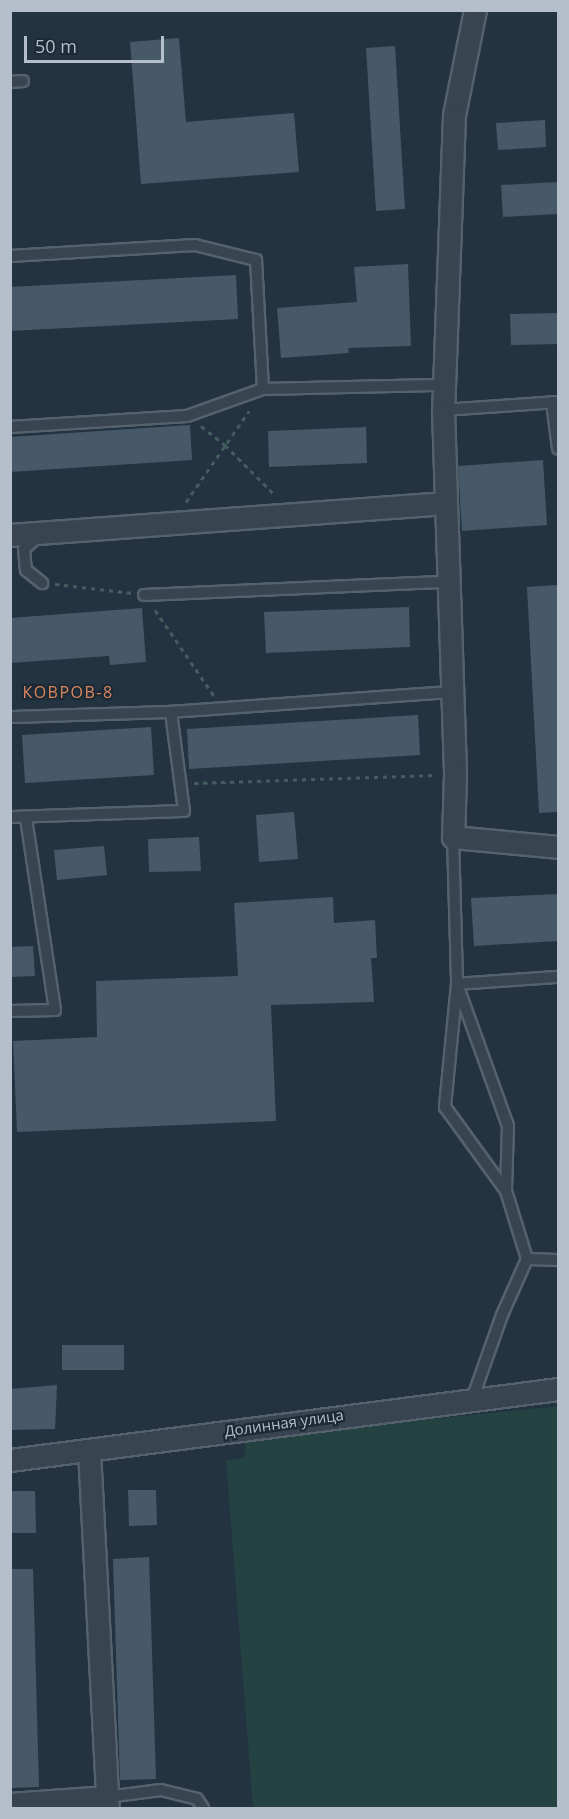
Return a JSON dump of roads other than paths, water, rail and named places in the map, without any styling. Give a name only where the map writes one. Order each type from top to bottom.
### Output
[{"type":"street","points":[[475,10],[454,115],[446,385],[443,410],[455,774],[453,837],[558,847]]},
{"type":"street","points":[[10,535],[446,503]]},
{"type":"street","name":"Долинная улица","points":[[10,1460],[473,1397],[558,1389]]},
{"type":"street","points":[[10,1804],[107,1803],[89,1450]]},
{"type":"lane","points":[[10,82],[23,81]]},
{"type":"lane","points":[[10,256],[195,245],[256,260],[263,389]]},
{"type":"lane","points":[[10,427],[187,416],[263,389],[446,385]]},
{"type":"lane","points":[[443,410],[555,402],[558,449]]},
{"type":"lane","points":[[42,533],[24,549],[26,570],[42,583]]},
{"type":"lane","points":[[144,595],[447,582]]},
{"type":"lane","points":[[10,717],[171,712],[452,692]]},
{"type":"lane","points":[[10,817],[184,811],[183,784],[171,712]]},
{"type":"lane","points":[[10,1011],[55,1010],[26,818]]},
{"type":"lane","points":[[453,837],[457,984],[446,1107],[506,1191],[527,1259],[502,1315],[473,1397]]},
{"type":"lane","points":[[457,984],[558,977]]},
{"type":"lane","points":[[457,984],[508,1126],[506,1191]]},
{"type":"lane","points":[[527,1259],[558,1260]]},
{"type":"lane","points":[[107,1803],[161,1791],[197,1799],[203,1809]]},
{"type":"district","name":"КОВРОВ-8","points":[[68,692]]}]
